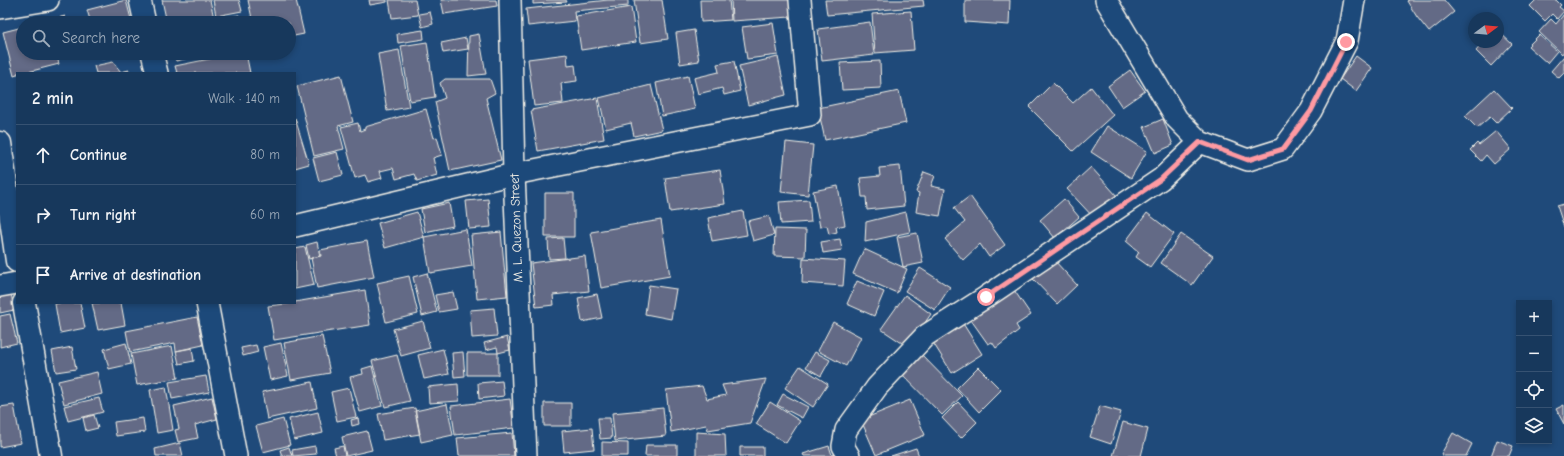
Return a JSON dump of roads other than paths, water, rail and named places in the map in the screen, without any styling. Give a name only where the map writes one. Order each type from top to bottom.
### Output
[{"type":"main road","points":[[0,143],[16,254]]},
{"type":"main road","points":[[24,304],[51,456]]},
{"type":"street","points":[[0,8],[48,0]]},
{"type":"street","points":[[140,0],[144,16]]},
{"type":"street","name":"M. L. Quezon Street","points":[[510,0],[514,174],[526,456]]},
{"type":"street","points":[[296,226],[514,174],[810,115],[800,0]]},
{"type":"street","points":[[1106,0],[1177,118],[1200,142],[1248,160],[1283,149],[1311,111],[1346,42],[1354,0]]},
{"type":"street","points":[[154,60],[157,72]]},
{"type":"street","points":[[848,456],[843,446],[846,430],[877,387],[926,336],[1161,179],[1200,142]]},
{"type":"street","points":[[0,286],[16,283]]},
{"type":"street","points":[[207,304],[236,456]]}]
